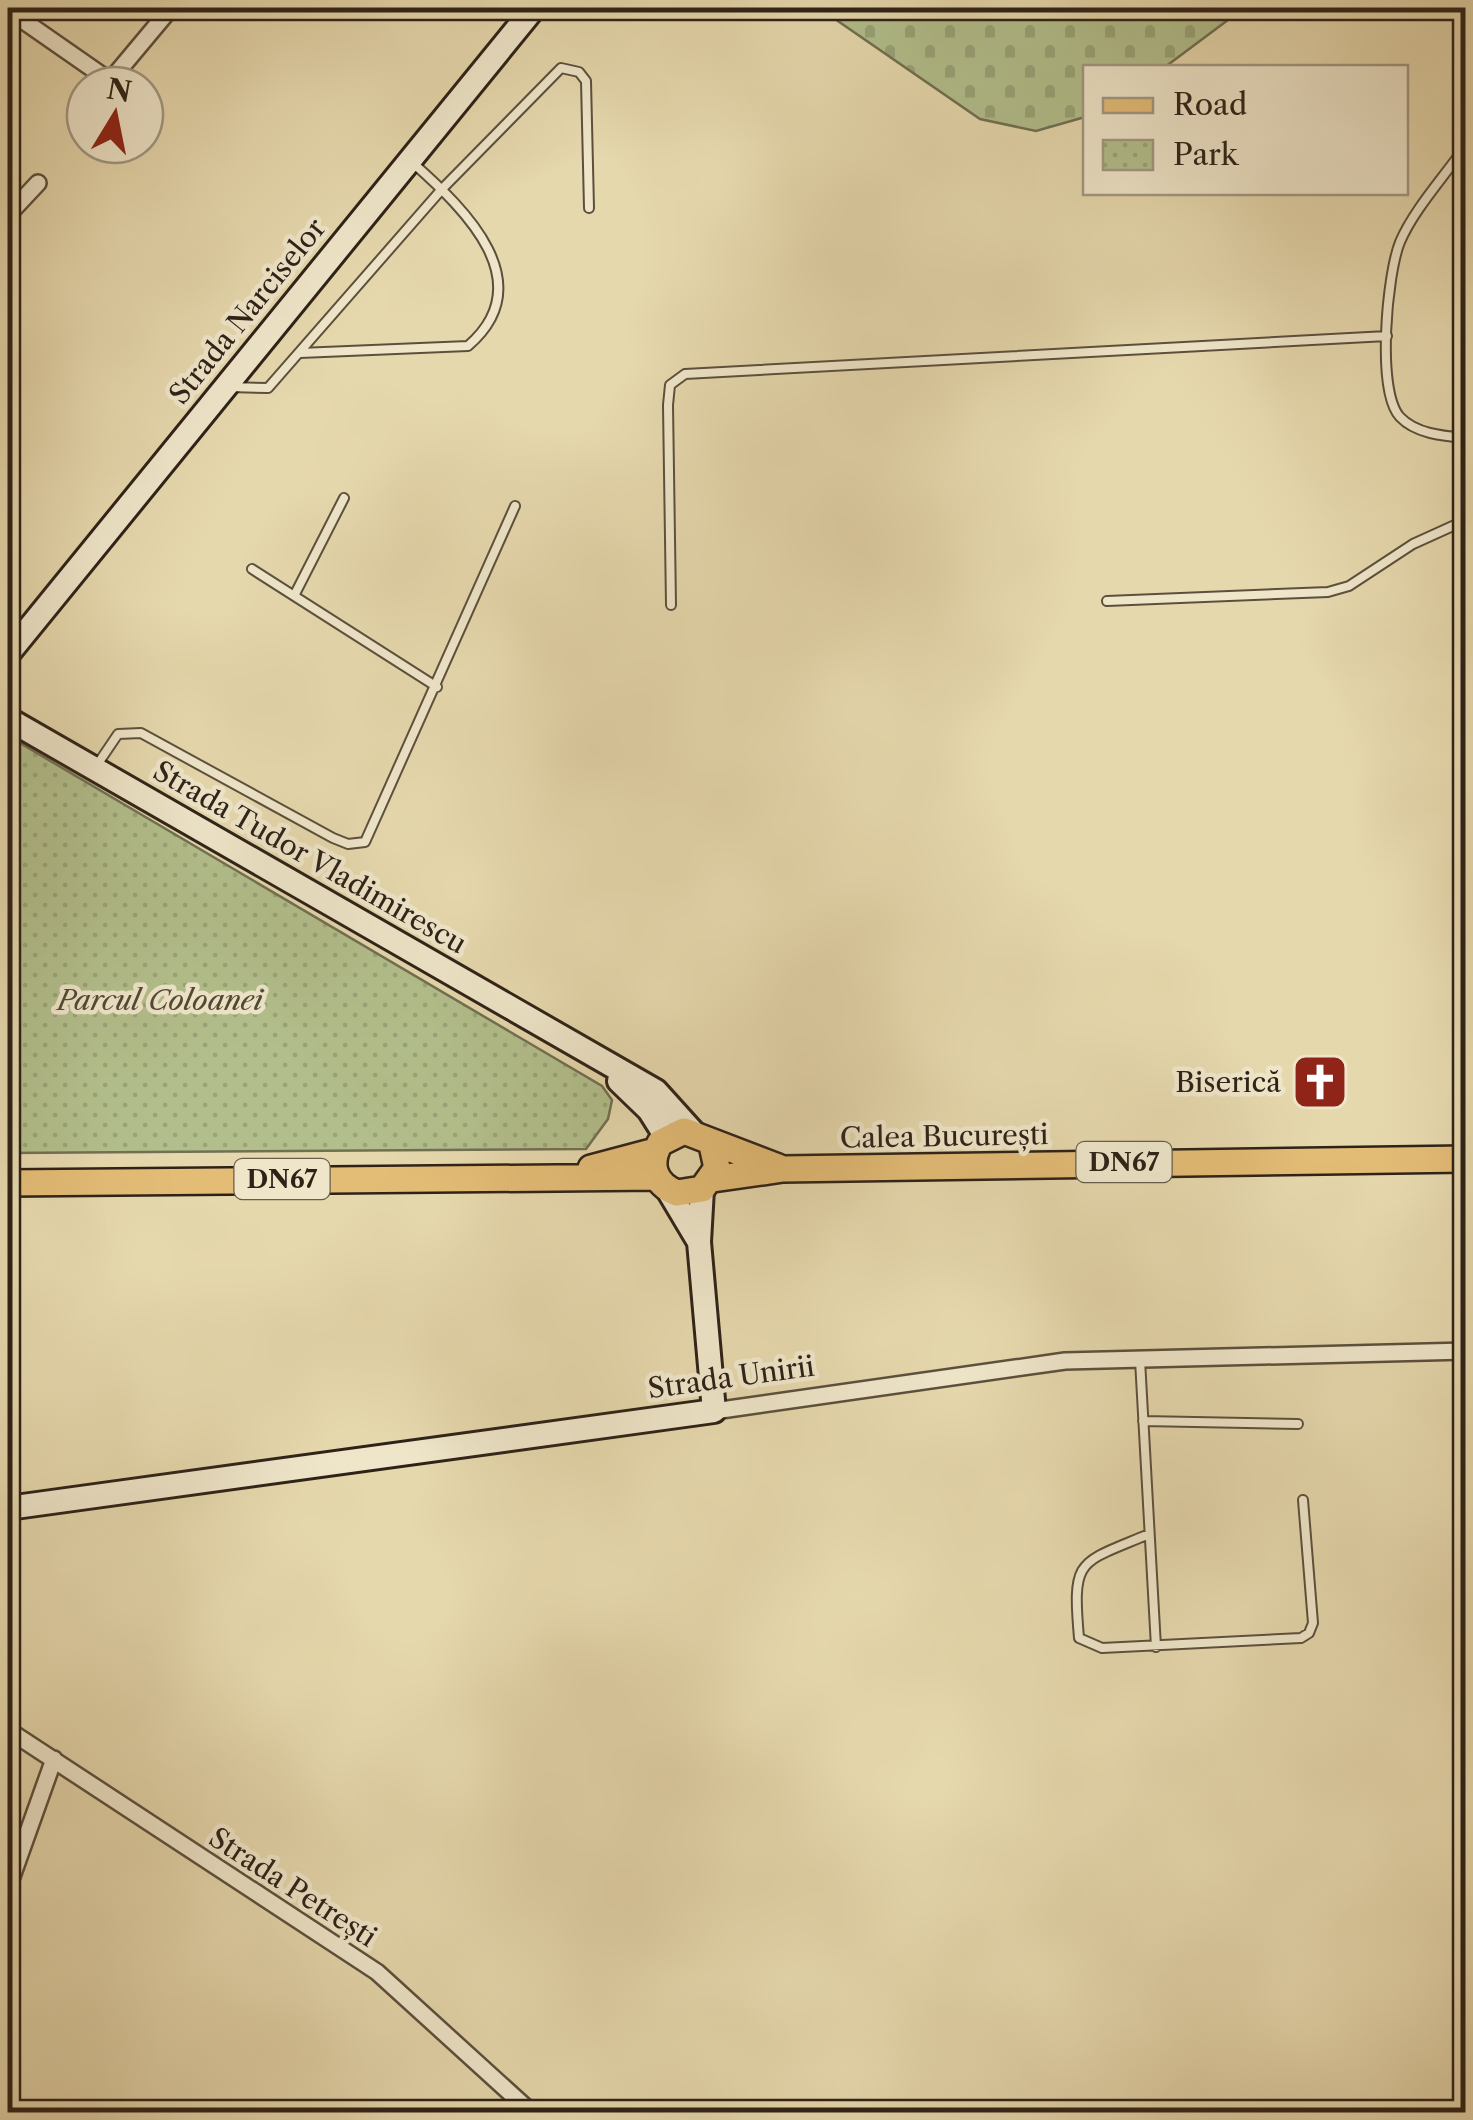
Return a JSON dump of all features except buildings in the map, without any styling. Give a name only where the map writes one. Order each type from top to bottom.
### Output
[{"type":"main road","name":"Strada Narciselor","points":[[8,654],[534,8]]},
{"type":"main road","name":"Strada Tudor Vladimirescu","points":[[8,719],[656,1091],[702,1138]]},
{"type":"main road","name":"Strada Tudor Vladimirescu","points":[[582,1049],[641,1100],[662,1164],[699,1242]]},
{"type":"main road","name":"Calea București","points":[[8,1183],[557,1176],[662,1164],[702,1138],[783,1169]]},
{"type":"main road","points":[[702,1138],[717,1168],[708,1184],[699,1242],[714,1411]]},
{"type":"main road","name":"Calea București","points":[[662,1164],[685,1194],[708,1184],[783,1169],[1466,1159]]},
{"type":"main road","name":"Strada Unirii","points":[[8,1508],[714,1411]]},
{"type":"street","points":[[8,10],[110,81],[171,8]]},
{"type":"street","points":[[8,215],[38,183]]},
{"type":"street","name":"Strada Unirii","points":[[714,1411],[998,1368],[1140,1355],[1466,1350]]},
{"type":"street","name":"Strada Petrești","points":[[8,1730],[376,1972],[531,2112]]},
{"type":"street","points":[[8,1888],[54,1759]]},
{"type":"lane","points":[[224,386],[268,388],[442,188],[554,72],[571,68],[586,81],[590,208]]},
{"type":"lane","points":[[1466,146],[1400,242],[1387,336],[1386,382],[1399,416],[1430,434],[1466,438]]},
{"type":"lane","points":[[300,353],[468,346],[486,330],[500,294],[488,247],[442,188],[410,160]]},
{"type":"lane","points":[[671,606],[668,405],[670,385],[685,374],[1387,336]]},
{"type":"lane","points":[[295,594],[344,498]]},
{"type":"lane","points":[[94,769],[118,734],[141,732],[333,838],[348,844],[365,842],[438,688],[515,506]]},
{"type":"lane","points":[[1107,601],[1328,592],[1349,586],[1413,544],[1466,520]]},
{"type":"lane","points":[[252,569],[438,688]]},
{"type":"lane","points":[[1140,1355],[1156,1647]]},
{"type":"lane","points":[[1143,1420],[1298,1424]]},
{"type":"lane","points":[[1149,1534],[1088,1560],[1074,1586],[1079,1638],[1102,1648],[1156,1647],[1309,1633],[1313,1623],[1303,1500]]},
{"type":"green space","points":[[819,8],[1244,8],[1168,65],[1083,65],[1083,118],[1036,131],[980,119]]},
{"type":"green space","name":"Parcul Coloanei","points":[[8,736],[602,1086],[612,1100],[608,1119],[586,1149],[8,1153]]},
{"type":"place","name":"Biserică","points":[[1320,1082]]}]
